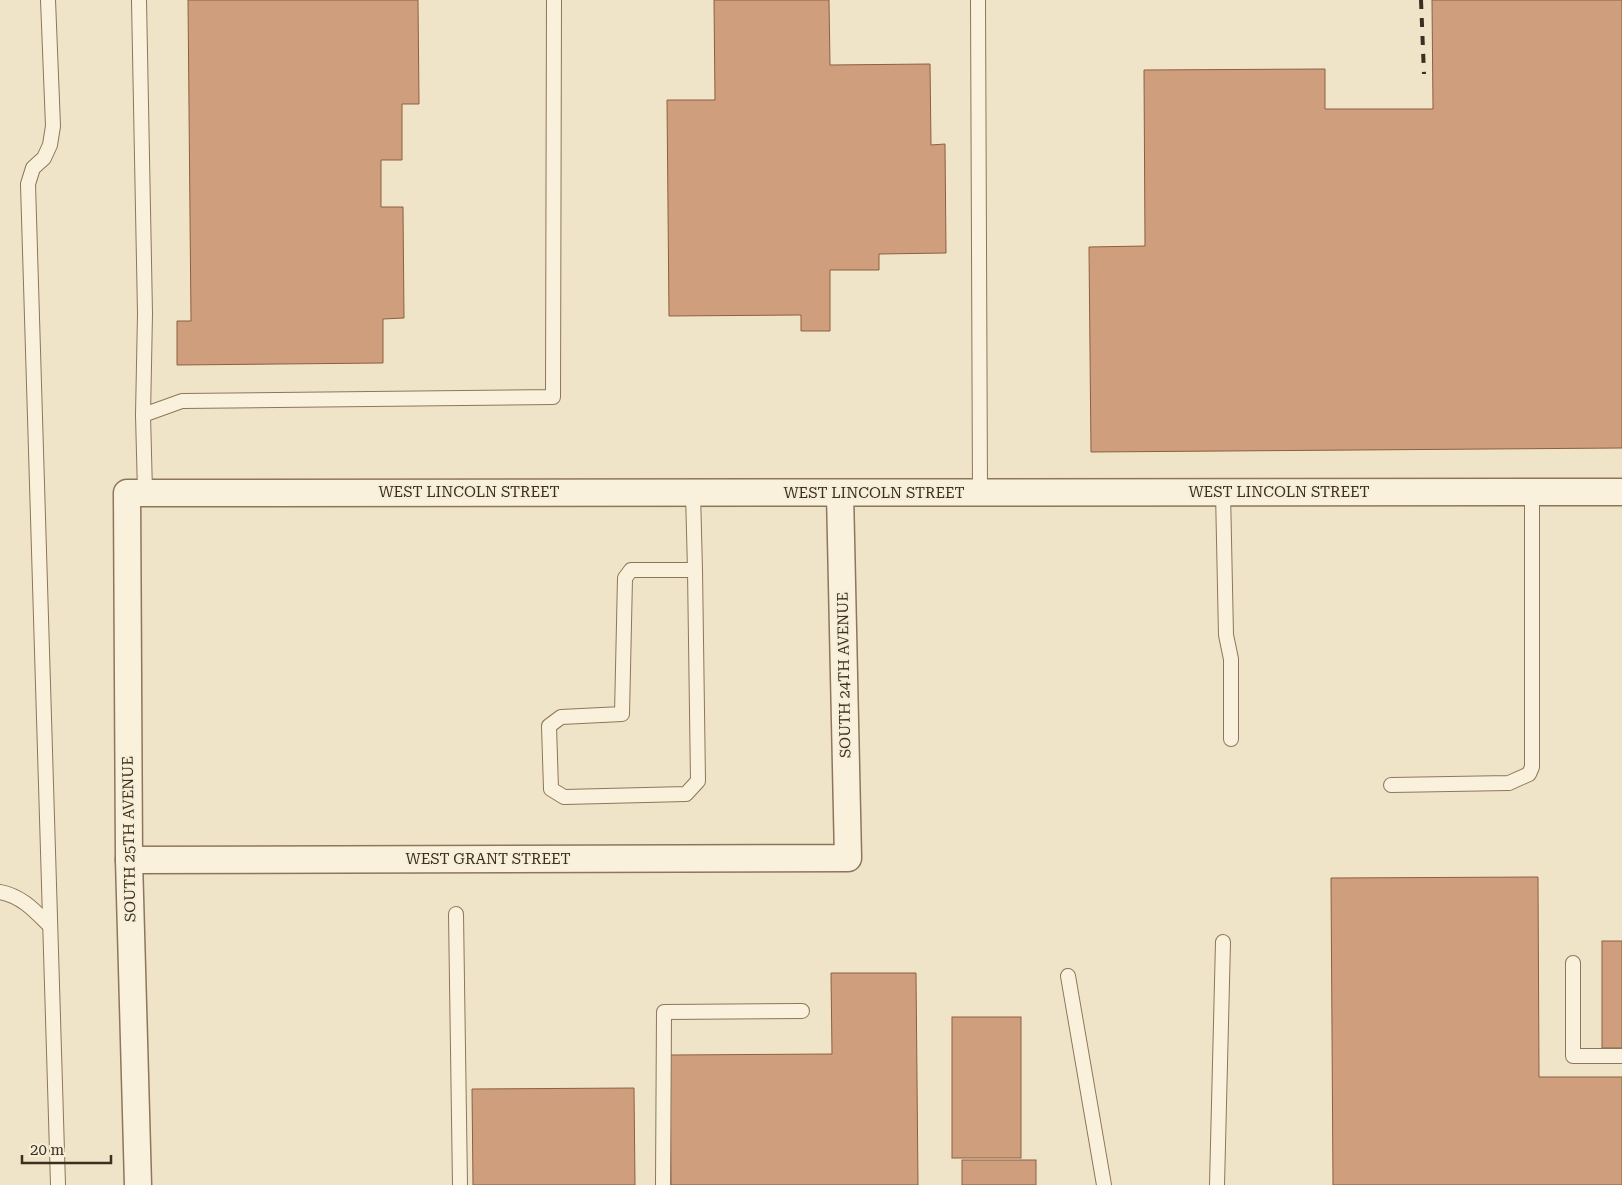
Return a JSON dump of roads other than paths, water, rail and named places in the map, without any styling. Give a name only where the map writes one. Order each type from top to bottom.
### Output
[{"type":"street","name":"WEST LINCOLN STREET","points":[[136,493],[1622,492]]},
{"type":"street","name":"SOUTH 25TH AVENUE","points":[[136,493],[128,860],[138,1185]]},
{"type":"street","name":"SOUTH 24TH AVENUE","points":[[840,493],[848,858]]},
{"type":"street","name":"WEST GRANT STREET","points":[[128,860],[848,858]]},
{"type":"lane","points":[[48,0],[53,126],[50,145],[44,158],[34,168],[28,184],[58,1185]]},
{"type":"lane","points":[[136,493],[144,415],[145,314],[139,0]]},
{"type":"lane","points":[[144,415],[182,401],[204,400],[553,397],[554,0]]},
{"type":"lane","points":[[978,0],[980,493]]},
{"type":"lane","points":[[1223,492],[1226,635],[1231,659],[1231,739]]},
{"type":"lane","points":[[1391,785],[1509,783],[1529,774],[1532,767],[1532,492]]},
{"type":"lane","points":[[694,493],[698,781],[686,794],[564,797],[551,789],[549,726],[561,717],[622,714],[625,578],[631,570],[695,570]]},
{"type":"lane","points":[[0,892],[11,894],[28,904],[50,926]]},
{"type":"lane","points":[[456,914],[460,1185]]},
{"type":"lane","points":[[1217,1185],[1223,942]]},
{"type":"lane","points":[[1573,964],[1573,1056],[1622,1056]]},
{"type":"lane","points":[[1068,976],[1104,1185]]},
{"type":"lane","points":[[663,1185],[664,1012],[802,1012]]},
{"type":"railway","points":[[1421,0],[1424,74]]}]
